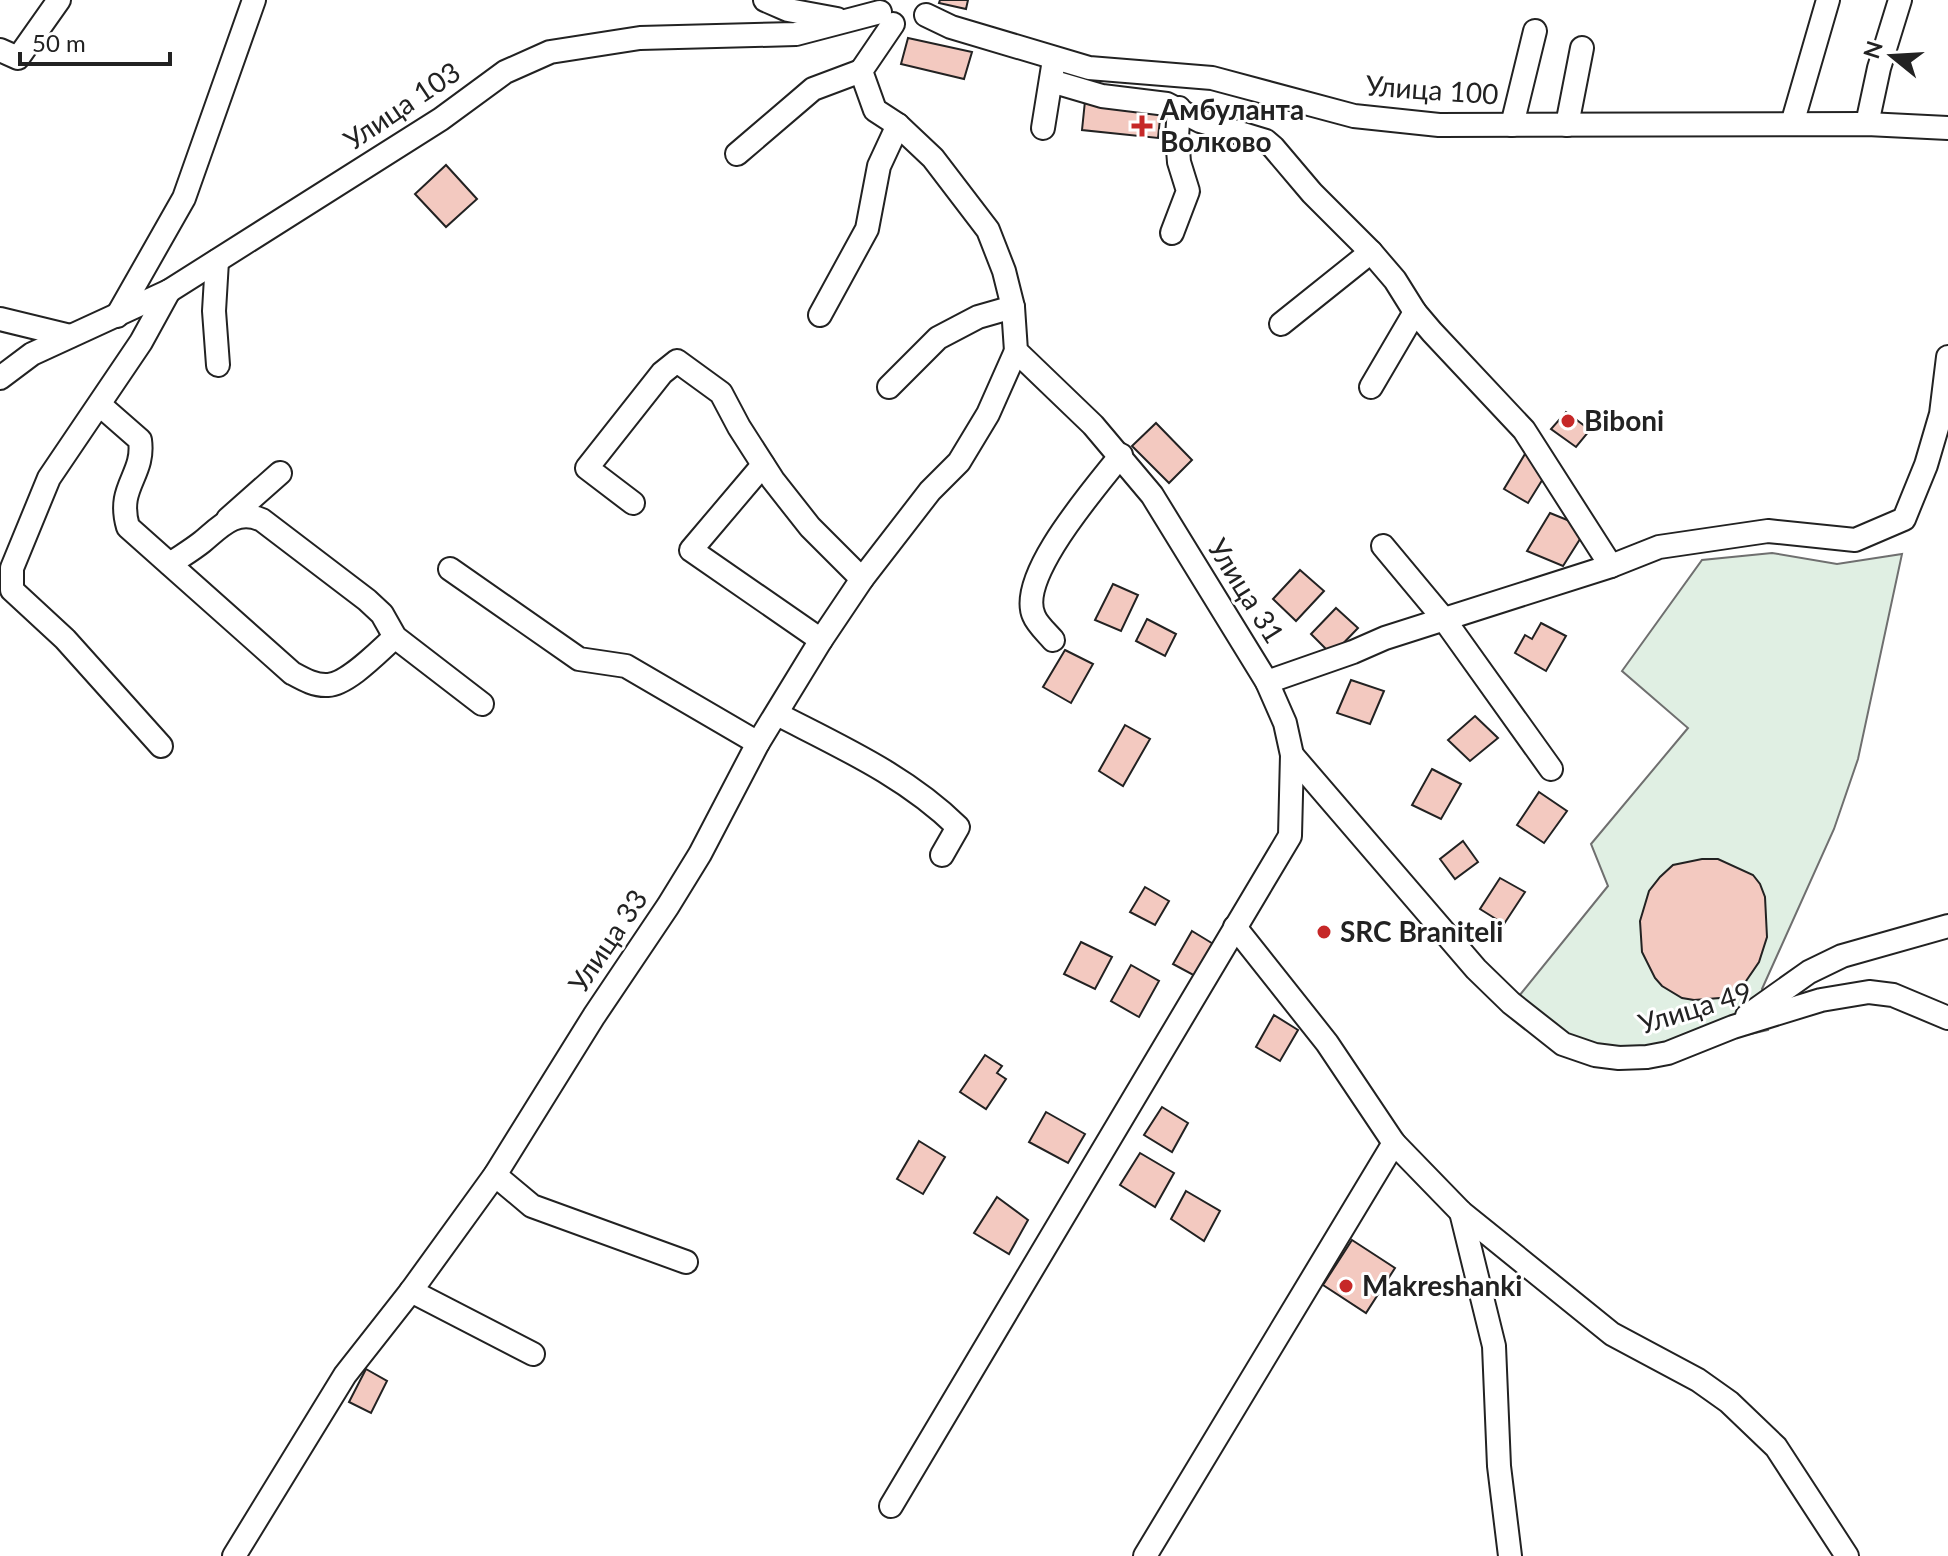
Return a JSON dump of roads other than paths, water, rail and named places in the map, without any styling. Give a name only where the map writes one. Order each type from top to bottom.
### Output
[{"type":"street","points":[[0,50],[18,58],[59,0]]},
{"type":"street","points":[[117,316],[184,198],[254,0]]},
{"type":"street","points":[[765,0],[788,10],[844,21]]},
{"type":"street","points":[[1792,124],[1828,0]]},
{"type":"street","points":[[1867,124],[1879,68],[1900,0]]},
{"type":"street","name":"Улица 103","points":[[0,378],[32,354],[169,291],[441,119],[505,72],[550,52],[640,38],[796,34],[883,12],[911,26],[928,7]]},
{"type":"street","name":"Улица 100","points":[[928,7],[951,27],[1053,70],[1089,68],[1212,78],[1368,119],[1439,125],[1867,124],[1948,128]]},
{"type":"street","points":[[883,12],[861,71],[875,110],[898,125],[933,158],[988,230],[1004,271],[1013,307],[1016,351]]},
{"type":"street","points":[[1512,125],[1535,31]]},
{"type":"street","points":[[1567,125],[1582,48]]},
{"type":"street","points":[[1043,128],[1053,70],[1102,96],[1156,101],[1179,108],[1200,121],[1266,141],[1371,252],[1395,280],[1415,312],[1524,430],[1611,566]]},
{"type":"street","points":[[737,154],[813,89],[861,71]]},
{"type":"street","points":[[1172,233],[1188,191],[1179,162],[1179,108]]},
{"type":"street","points":[[820,315],[867,229],[879,166],[898,125]]},
{"type":"street","points":[[1281,324],[1371,252]]},
{"type":"street","points":[[217,261],[214,311],[218,365]]},
{"type":"street","points":[[161,746],[65,639],[12,590],[12,568],[49,478],[141,342],[169,291]]},
{"type":"street","points":[[889,387],[938,338],[978,317],[1013,307]]},
{"type":"street","points":[[1371,387],[1415,312]]},
{"type":"street","points":[[0,319],[70,336]]},
{"type":"street","name":"Улица 31","points":[[891,1506],[1290,836],[1292,755],[1285,723],[1267,682],[1152,495],[1121,455],[1016,351]]},
{"type":"street","name":"Улица 33","points":[[234,1556],[345,1375],[495,1175],[692,867],[758,743],[821,640],[862,579],[930,491],[959,462],[988,414],[1016,351]]},
{"type":"street","points":[[1267,682],[1443,618],[1611,566],[1659,547],[1768,531],[1855,540],[1904,519],[1926,465],[1941,414],[1948,357]]},
{"type":"street","points":[[633,503],[587,468],[662,373],[677,361],[721,393],[763,465],[810,527],[862,579]]},
{"type":"street","points":[[100,405],[140,440],[142,455],[124,500],[128,527],[292,673],[310,683],[329,686],[345,679],[395,637]]},
{"type":"street","points":[[1053,640],[1033,615],[1032,588],[1056,539],[1121,455]]},
{"type":"street","points":[[763,465],[691,550],[821,640]]},
{"type":"street","points":[[170,564],[199,545],[280,473]]},
{"type":"street","points":[[228,519],[252,516],[262,520],[367,600],[382,614],[395,637],[482,704]]},
{"type":"street","points":[[1383,546],[1443,618],[1551,769]]},
{"type":"street","points":[[450,569],[579,659],[626,666],[758,743]]},
{"type":"street","points":[[777,714],[886,771],[937,807],[958,827],[942,855]]},
{"type":"street","name":"Улица 49","points":[[1292,755],[1476,969],[1511,1003],[1563,1044],[1595,1055],[1647,1057],[1695,1044],[1733,1027],[1821,1000],[1869,992],[1893,995],[1948,1018]]},
{"type":"street","points":[[1733,1027],[1809,972],[1842,956],[1948,926]]},
{"type":"street","points":[[1235,927],[1327,1043],[1394,1143],[1461,1212],[1612,1334],[1698,1380],[1729,1402],[1776,1447],[1847,1556]]},
{"type":"street","points":[[1145,1556],[1394,1143]]},
{"type":"street","points":[[495,1175],[532,1206],[686,1262]]},
{"type":"street","points":[[1461,1212],[1494,1346],[1499,1466],[1510,1556]]},
{"type":"street","points":[[411,1291],[533,1354]]},
{"type":"place","name":"Амбуланта Волково","points":[[1142,126]]},
{"type":"place","name":"Biboni","points":[[1568,421]]},
{"type":"place","name":"SRC Braniteli","points":[[1324,932]]},
{"type":"place","name":"Makreshanki","points":[[1346,1286]]}]
